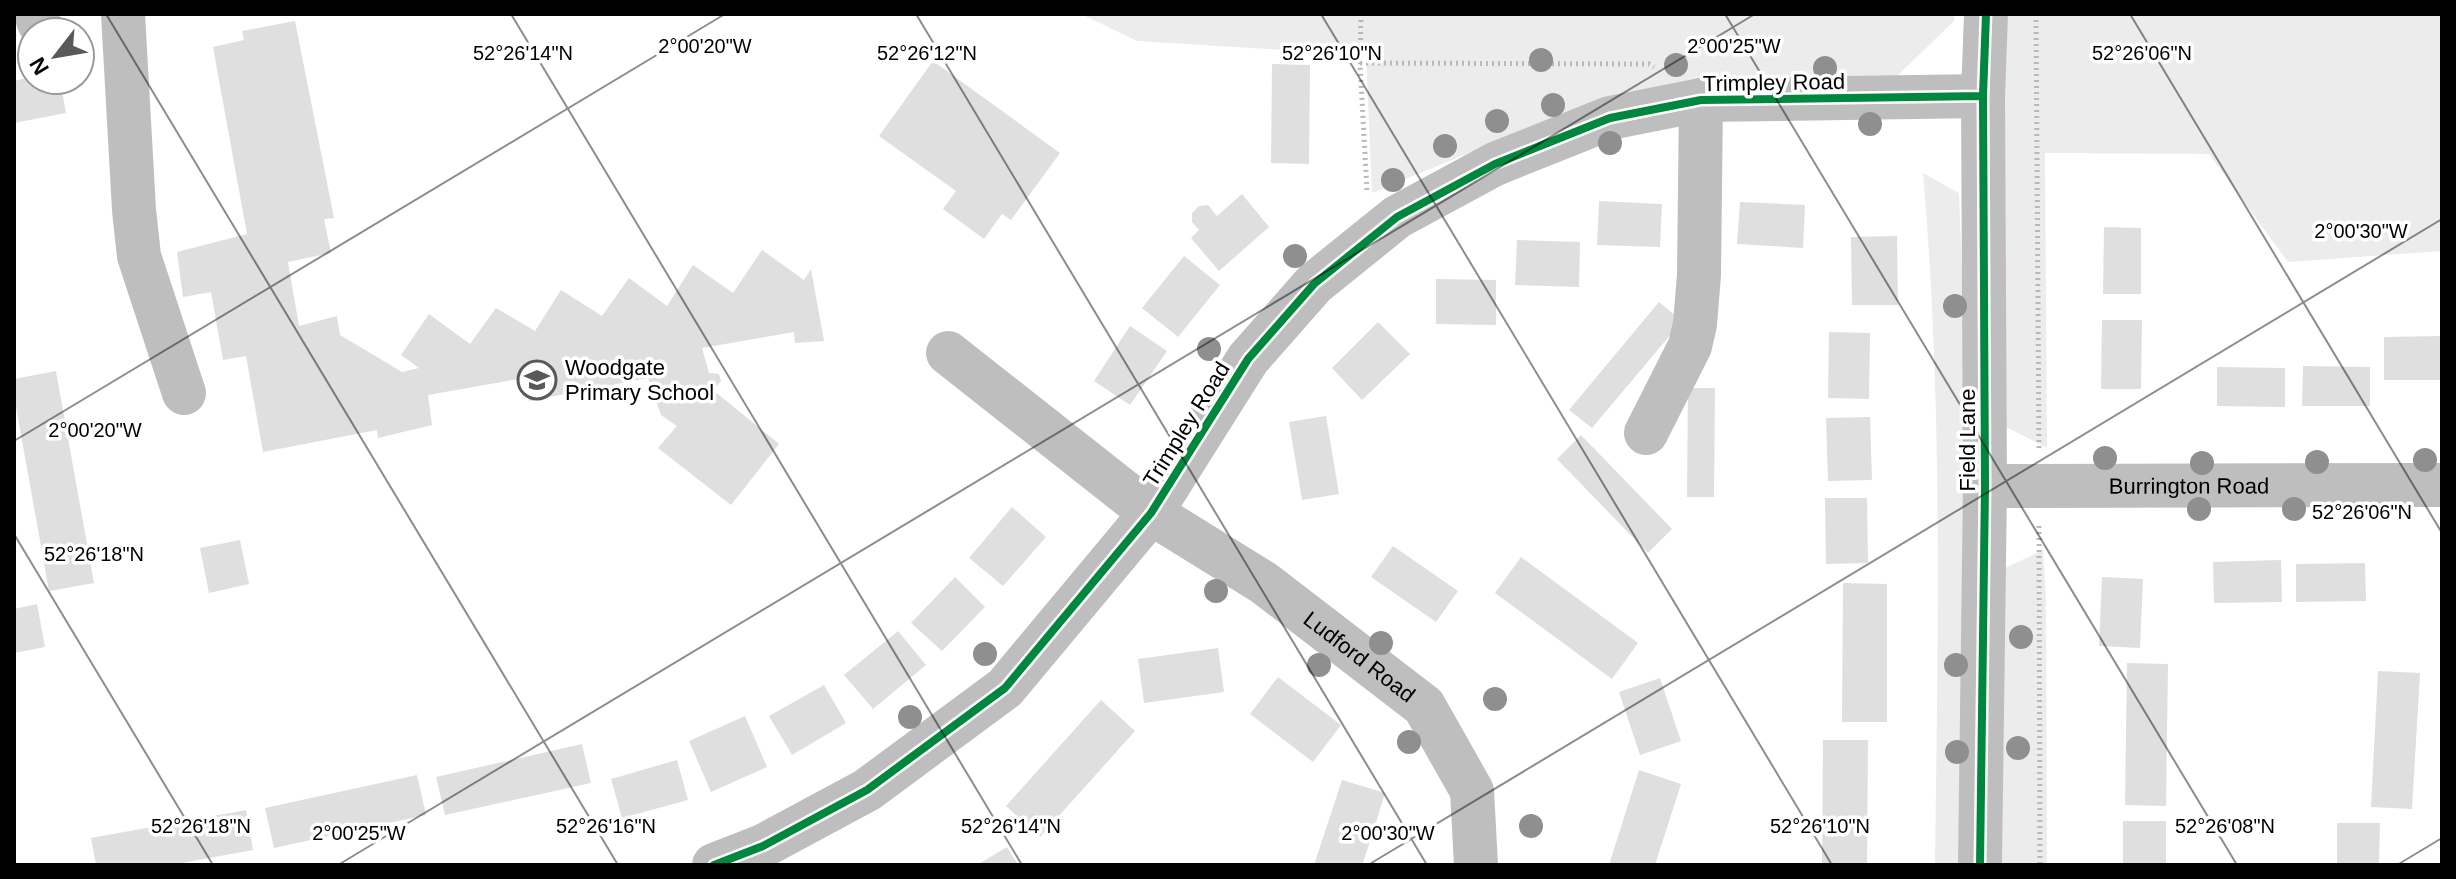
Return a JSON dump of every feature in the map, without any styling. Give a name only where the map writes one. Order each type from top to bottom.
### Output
[{"type":"street","points":[[123,14],[139,256],[184,393]]},
{"type":"street","name":"Field Lane","points":[[1980,865],[1985,486],[1983,96],[1986,14]]},
{"type":"street","name":"Trimpley Road","points":[[714,865],[763,846],[867,790],[1005,688],[1151,513],[1248,359],[1314,284],[1397,217],[1495,164],[1610,118],[1701,100],[1983,96]]},
{"type":"street","points":[[1646,433],[1690,346],[1695,324],[1699,275],[1701,100]]},
{"type":"street","name":"Ludford Road","points":[[948,353],[1151,513],[1264,583],[1424,706],[1472,791],[1476,865]]},
{"type":"street","name":"Burrington Road","points":[[1985,486],[2442,485]]},
{"type":"path","points":[[1361,14],[1360,63],[1370,238]]},
{"type":"path","points":[[2036,14],[2040,865]]},
{"type":"path","points":[[1360,63],[1649,64],[1701,100]]},
{"type":"shaded area","points":[[1081,14],[1954,14],[1954,21],[1894,79],[1548,120],[1372,193],[1366,55],[1137,41]]},
{"type":"shaded area","points":[[2005,14],[2442,14],[2442,251],[2288,262],[2209,154],[2045,153],[2047,448],[2004,426]]},
{"type":"shaded area","points":[[1923,173],[1959,193],[1968,437],[1964,865],[1935,865],[1936,432]]},
{"type":"shaded area","points":[[2043,550],[2047,865],[2002,865],[2005,568]]},
{"type":"building","points":[[295,21],[334,218],[324,219],[331,253],[288,262],[299,326],[337,316],[340,335],[402,372],[419,368],[401,355],[429,314],[470,344],[496,308],[535,331],[561,290],[602,316],[629,278],[667,306],[693,265],[733,293],[762,250],[804,280],[811,269],[824,341],[795,343],[794,332],[702,348],[709,373],[719,374],[721,381],[713,390],[779,444],[731,505],[658,448],[677,426],[661,415],[648,378],[529,401],[524,378],[428,395],[432,425],[378,438],[377,430],[263,452],[246,356],[223,360],[211,292],[183,297],[177,252],[247,234],[213,47],[244,40],[242,31]]},
{"type":"building","points":[[933,61],[1060,153],[1011,220],[1002,214],[984,239],[943,209],[956,191],[879,136]]},
{"type":"building","points":[[1272,64],[1310,65],[1309,164],[1271,163]]},
{"type":"building","points":[[14,81],[16,96],[63,96],[66,113],[14,123]]},
{"type":"building","points":[[1242,194],[1269,227],[1219,271],[1191,238],[1199,230],[1192,222],[1192,213],[1199,206],[1208,205],[1217,216]]},
{"type":"building","points":[[1599,201],[1662,204],[1660,247],[1597,245]]},
{"type":"building","points":[[1740,202],[1805,205],[1803,248],[1737,244]]},
{"type":"building","points":[[2104,227],[2141,228],[2141,294],[2103,294]]},
{"type":"building","points":[[1897,236],[1898,305],[1852,305],[1851,237]]},
{"type":"building","points":[[1517,240],[1580,242],[1579,287],[1515,285]]},
{"type":"building","points":[[1184,256],[1220,285],[1178,337],[1142,308]]},
{"type":"building","points":[[1436,279],[1496,280],[1496,325],[1436,324]]},
{"type":"building","points":[[1659,302],[1682,321],[1592,428],[1569,410]]},
{"type":"building","points":[[2102,320],[2142,320],[2141,389],[2101,389]]},
{"type":"building","points":[[1378,322],[1410,354],[1362,400],[1332,368]]},
{"type":"building","points":[[1130,326],[1167,351],[1130,405],[1094,381]]},
{"type":"building","points":[[1829,332],[1870,333],[1869,399],[1828,398]]},
{"type":"building","points":[[2442,336],[2442,380],[2384,380],[2384,337]]},
{"type":"building","points":[[2303,366],[2370,367],[2370,406],[2302,406]]},
{"type":"building","points":[[2217,367],[2285,368],[2285,407],[2217,406]]},
{"type":"building","points":[[56,371],[94,583],[49,591],[14,396],[14,379]]},
{"type":"building","points":[[1688,388],[1715,388],[1714,497],[1687,497]]},
{"type":"building","points":[[1326,416],[1339,494],[1302,500],[1289,422]]},
{"type":"building","points":[[1870,417],[1872,480],[1828,481],[1826,418]]},
{"type":"building","points":[[1581,435],[1672,529],[1648,553],[1557,459]]},
{"type":"building","points":[[1825,498],[1867,498],[1868,563],[1826,564]]},
{"type":"building","points":[[1012,507],[1046,537],[1003,586],[969,558]]},
{"type":"building","points":[[240,540],[249,584],[209,593],[200,548]]},
{"type":"building","points":[[1393,546],[1458,591],[1436,622],[1371,577]]},
{"type":"building","points":[[1521,557],[1638,643],[1612,679],[1495,593]]},
{"type":"building","points":[[2281,560],[2282,602],[2214,603],[2213,562]]},
{"type":"building","points":[[2365,563],[2366,601],[2296,602],[2296,564]]},
{"type":"building","points":[[955,577],[985,607],[942,651],[911,623]]},
{"type":"building","points":[[2102,577],[2143,579],[2140,648],[2099,646]]},
{"type":"building","points":[[1843,583],[1887,584],[1887,722],[1842,722]]},
{"type":"building","points":[[37,604],[45,647],[14,653],[14,609]]},
{"type":"building","points":[[898,631],[926,665],[873,709],[844,675]]},
{"type":"building","points":[[1218,648],[1224,692],[1144,703],[1138,659]]},
{"type":"building","points":[[2127,663],[2168,664],[2166,806],[2125,805]]},
{"type":"building","points":[[2378,671],[2420,673],[2412,809],[2371,807]]},
{"type":"building","points":[[1278,677],[1341,725],[1313,762],[1250,714]]},
{"type":"building","points":[[1660,678],[1681,741],[1640,755],[1619,692]]},
{"type":"building","points":[[824,685],[846,723],[792,755],[769,716]]},
{"type":"building","points":[[1101,700],[1135,731],[1040,837],[1006,806]]},
{"type":"building","points":[[745,716],[767,767],[711,792],[689,741]]},
{"type":"building","points":[[1823,740],[1868,740],[1867,865],[1822,865]]},
{"type":"building","points":[[582,744],[591,783],[445,815],[436,777]]},
{"type":"building","points":[[677,760],[688,800],[622,818],[611,779]]},
{"type":"building","points":[[1639,770],[1681,784],[1655,865],[1609,865]]},
{"type":"building","points":[[417,775],[426,815],[274,848],[265,808]]},
{"type":"building","points":[[1342,780],[1385,793],[1371,839],[1362,865],[1314,865]]},
{"type":"building","points":[[246,810],[253,850],[171,865],[96,865],[91,838]]},
{"type":"building","points":[[2123,821],[2166,821],[2166,865],[2123,865]]},
{"type":"building","points":[[2337,823],[2380,823],[2379,865],[2337,865]]},
{"type":"building","points":[[1007,847],[1018,865],[977,865]]},
{"type":"cycle path","points":[[1980,865],[1985,486],[1983,96],[1986,14]]},
{"type":"cycle path","points":[[714,865],[763,846],[867,790],[1005,688],[1151,513],[1248,359],[1314,284],[1397,217],[1495,164],[1610,118],[1701,100],[1983,96]]},
{"type":"place","name":"Woodgate Primary School","points":[[537,380]]}]
